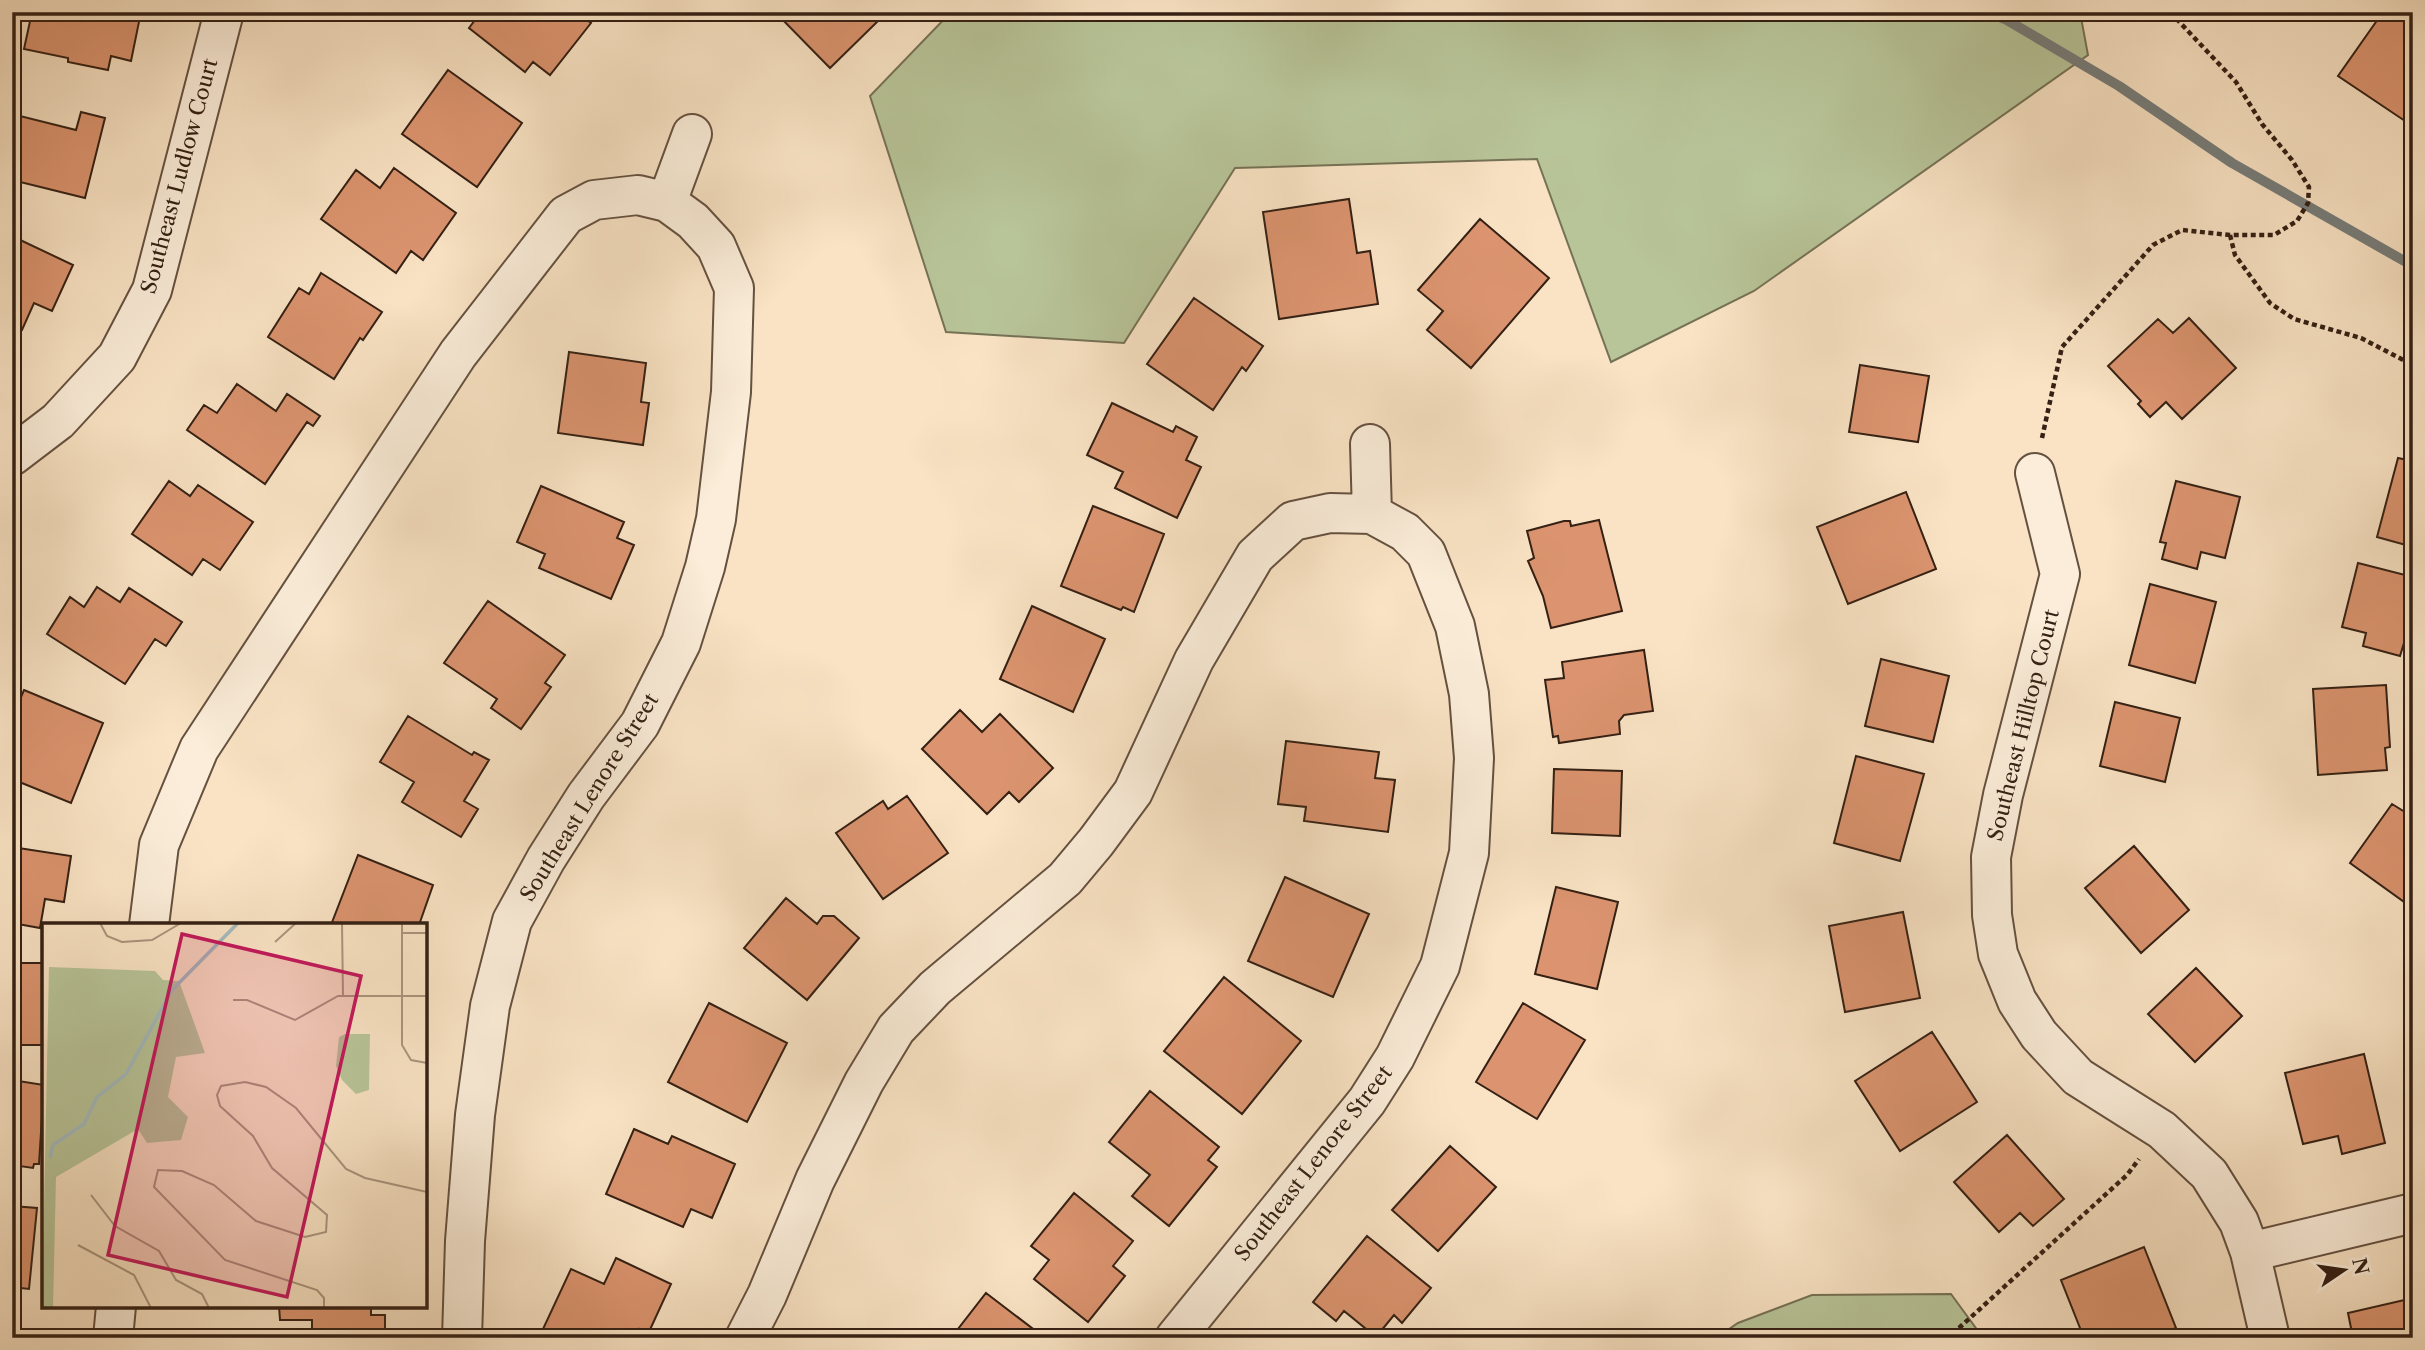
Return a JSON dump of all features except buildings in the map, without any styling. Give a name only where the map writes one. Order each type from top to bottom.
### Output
[{"type":"street","name":"Southeast Ludlow Court","points":[[12,456],[58,421],[117,358],[152,290],[224,12]]},
{"type":"street","points":[[667,202],[692,134]]},
{"type":"street","name":"Southeast Lenore Street","points":[[149,923],[159,845],[199,749],[458,354],[566,215],[594,200],[638,195],[667,202],[693,221],[716,246],[734,288],[732,392],[716,519],[705,567],[681,643],[640,724],[586,796],[512,920],[490,1006],[475,1115],[465,1241],[462,1338]]},
{"type":"street","points":[[1370,444],[1372,514]]},
{"type":"street","name":"Southeast Hilltop Court","points":[[2035,473],[2060,574],[2003,795],[1991,857],[1992,915],[1998,954],[2017,1001],[2039,1035],[2078,1077],[2162,1130],[2208,1174],[2239,1222],[2250,1252],[2270,1338]]},
{"type":"street","name":"Southeast Lenore Street","points":[[746,1338],[815,1180],[864,1082],[896,1028],[935,988],[1065,879],[1096,842],[1133,792],[1194,660],[1255,556],[1293,521],[1330,513],[1372,514],[1405,532],[1426,553],[1455,626],[1469,694],[1474,758],[1469,853],[1440,966],[1395,1057],[1367,1101],[1175,1338]]},
{"type":"street","points":[[2250,1252],[2413,1213]]},
{"type":"street","points":[[113,1338],[116,1308]]},
{"type":"path","points":[[2035,473],[2062,347],[2153,245],[2182,230],[2230,235],[2274,235],[2297,221],[2308,203],[2309,187],[2292,160],[2262,124],[2236,82],[2170,12]]},
{"type":"path","points":[[2230,235],[2235,256],[2270,303],[2294,319],[2361,338],[2413,365]]},
{"type":"path","points":[[1945,1338],[2139,1162]]},
{"type":"green space","points":[[951,12],[2080,12],[2088,55],[1754,291],[1611,362],[1537,159],[1235,168],[1124,343],[946,332],[870,96]]},
{"type":"green space","points":[[1951,1294],[1978,1331],[1980,1338],[1716,1338],[1738,1323],[1812,1295]]},
{"type":"waterway","points":[[1986,12],[2005,19],[2119,86],[2232,163],[2413,266]]}]
